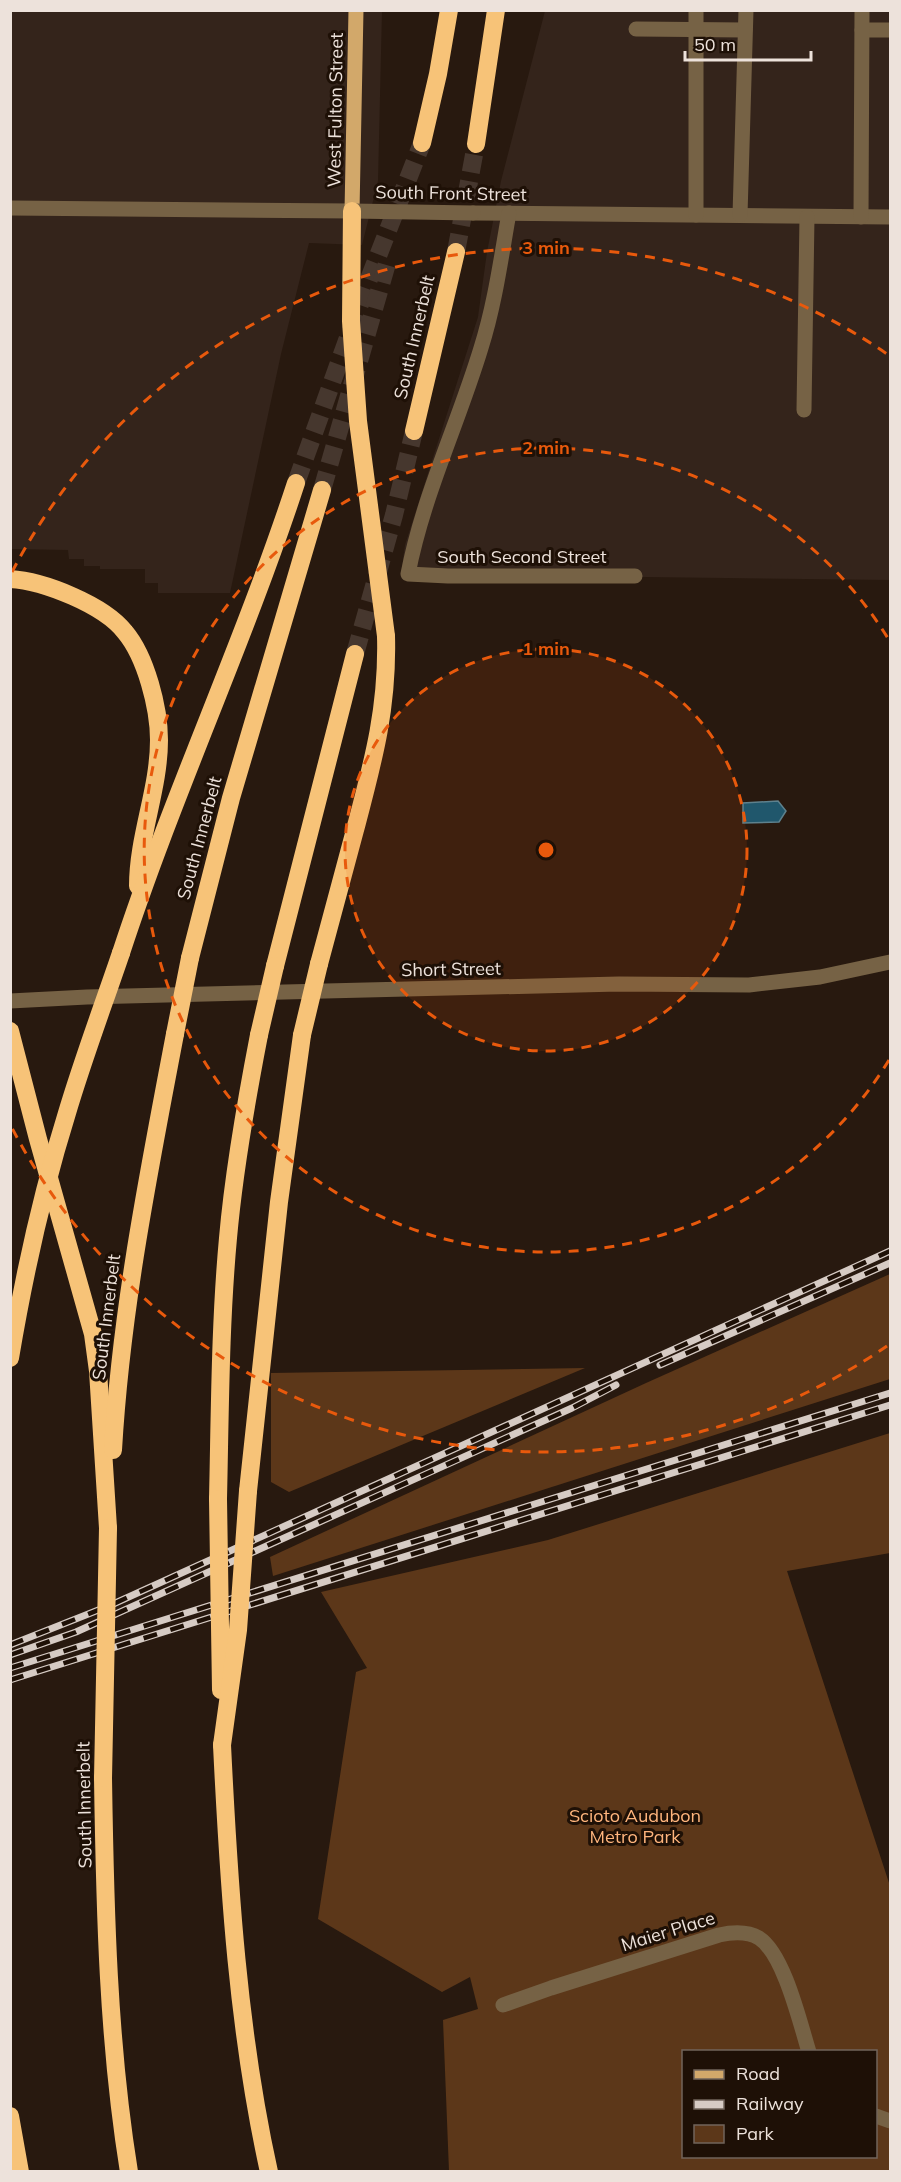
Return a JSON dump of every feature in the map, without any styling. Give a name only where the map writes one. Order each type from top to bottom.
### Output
[{"type":"highway","points":[[422,144],[449,10]]},
{"type":"highway","points":[[476,144],[496,10]]},
{"type":"highway","points":[[222,1745],[237,1630],[248,1491],[279,1202],[302,1035],[372,765],[381,723],[387,674],[386,636],[358,421],[351,321],[352,211]]},
{"type":"highway","name":"South Innerbelt","points":[[414,431],[456,252]]},
{"type":"highway","points":[[10,1358],[24,1275],[66,1114],[137,903],[250,611],[296,483]]},
{"type":"highway","name":"South Innerbelt","points":[[129,2172],[117,2094],[110,2005],[103,1779],[108,1528],[114,1428],[123,1338],[150,1162],[190,958],[231,798],[321,490]]},
{"type":"highway","points":[[10,579],[27,580],[53,588],[108,616],[125,632],[141,659],[157,716],[159,740],[153,791],[141,845],[137,903]]},
{"type":"highway","points":[[269,2172],[243,2020],[229,1890],[222,1745],[218,1500],[221,1346],[228,1238],[240,1135],[259,1035],[355,654]]},
{"type":"highway","points":[[11,1034],[93,1334],[98,1371],[108,1528]]},
{"type":"highway","points":[[10,2116],[20,2172]]},
{"type":"main road","name":"West Fulton Street","points":[[352,211],[356,10]]},
{"type":"street","points":[[696,10],[696,215]]},
{"type":"street","points":[[740,215],[746,10]]},
{"type":"street","points":[[861,217],[862,10]]},
{"type":"street","points":[[636,29],[746,30]]},
{"type":"street","points":[[862,30],[891,30]]},
{"type":"street","name":"South Front Street","points":[[10,208],[891,217]]},
{"type":"street","name":"South Second Street","points":[[509,213],[486,331],[435,476],[414,543],[408,574],[635,576]]},
{"type":"street","points":[[804,410],[807,217]]},
{"type":"street","name":"Short Street","points":[[10,1001],[87,997],[619,984],[749,985],[820,977],[891,962]]},
{"type":"street","name":"Maier Place","points":[[503,2005],[719,1935],[734,1932],[747,1933],[759,1938],[770,1947],[776,1957],[789,1988],[808,2050]]},
{"type":"shaded area","points":[[11,11],[382,11],[378,181],[362,245],[309,243],[281,354],[230,593],[158,593],[158,583],[145,583],[145,569],[100,569],[100,566],[84,566],[84,559],[69,559],[68,550],[11,549]]},
{"type":"shaded area","points":[[545,11],[890,11],[890,580],[401,574],[405,545],[478,317],[487,252],[501,181]]},
{"type":"green space","points":[[890,1274],[890,1379],[273,1576],[270,1557],[646,1383]]},
{"type":"green space","points":[[585,1368],[289,1492],[271,1482],[271,1373]]},
{"type":"green space","name":"Scioto Audubon Metro Park","points":[[890,1433],[890,1553],[787,1571],[890,1886],[890,2171],[449,2171],[443,2020],[478,2009],[470,1977],[442,1992],[318,1919],[356,1672],[367,1668],[321,1592],[548,1540]]},
{"type":"water","points":[[778,801],[786,811],[779,822],[743,823],[743,803]]},
{"type":"tunnel","points":[[296,483],[369,279],[422,143]]},
{"type":"tunnel","points":[[456,252],[476,144]]},
{"type":"tunnel","points":[[322,490],[388,260]]},
{"type":"tunnel","points":[[355,654],[394,515],[414,431]]},
{"type":"railway","points":[[10,1645],[111,1605],[890,1251]]},
{"type":"railway","points":[[660,1365],[890,1263]]},
{"type":"railway","points":[[10,1655],[76,1632],[572,1408],[616,1385]]},
{"type":"railway","points":[[10,1668],[890,1393]]},
{"type":"railway","points":[[10,1680],[890,1405]]}]
